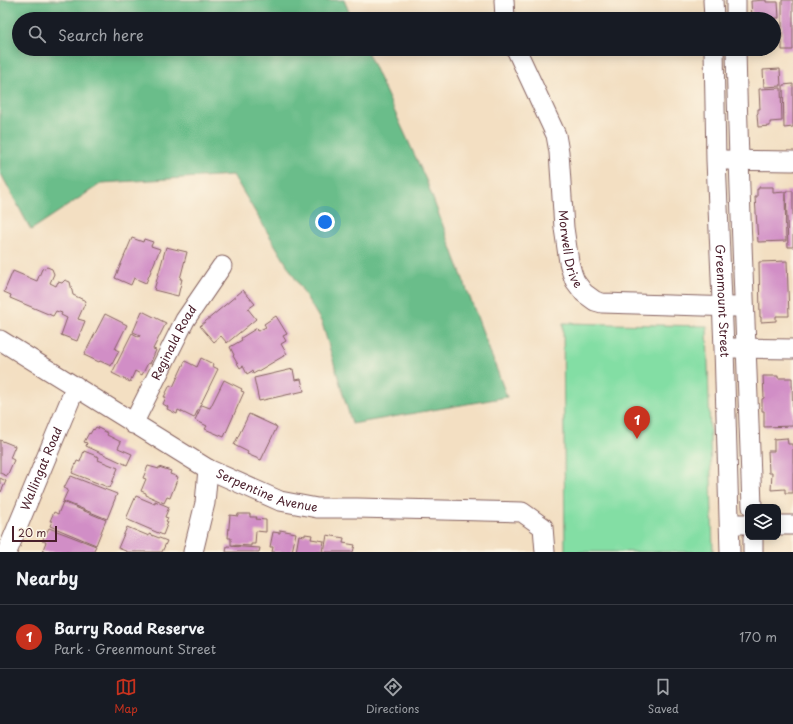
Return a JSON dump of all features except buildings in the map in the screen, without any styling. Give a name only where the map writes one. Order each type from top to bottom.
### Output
[{"type":"street","points":[[504,0],[505,12]]},
{"type":"street","points":[[713,0],[714,12]]},
{"type":"street","points":[[736,0],[736,12]]},
{"type":"street","name":"Morwell Drive","points":[[519,56],[556,135],[559,152],[564,228],[569,262],[575,281],[584,293],[595,301],[602,303],[743,307]]},
{"type":"street","name":"Greenmount Street","points":[[714,56],[716,160],[724,348],[739,524],[730,552]]},
{"type":"street","name":"Greenmount Street","points":[[736,56],[743,307],[747,348],[752,504]]},
{"type":"street","points":[[716,160],[793,161]]},
{"type":"street","name":"Reginald Road","points":[[133,424],[185,320],[222,266]]},
{"type":"street","name":"Serpentine Avenue","points":[[0,340],[76,386],[133,424],[208,469],[280,501],[317,508],[522,512],[543,527],[545,552]]},
{"type":"street","points":[[724,348],[793,349]]},
{"type":"street","name":"Wallingat Road","points":[[8,552],[76,386]]},
{"type":"street","points":[[193,552],[205,503],[208,469]]},
{"type":"street","points":[[781,525],[793,525]]},
{"type":"street","points":[[753,540],[753,552]]},
{"type":"green space","points":[[0,0],[344,0],[349,12],[12,12],[12,56],[369,56],[426,180],[507,397],[352,424],[322,323],[233,175],[102,183],[31,230],[0,172]]},
{"type":"green space","points":[[563,323],[707,326],[713,552],[565,552]]},
{"type":"place","name":"Barry Road Reserve","points":[[637,439]]}]
